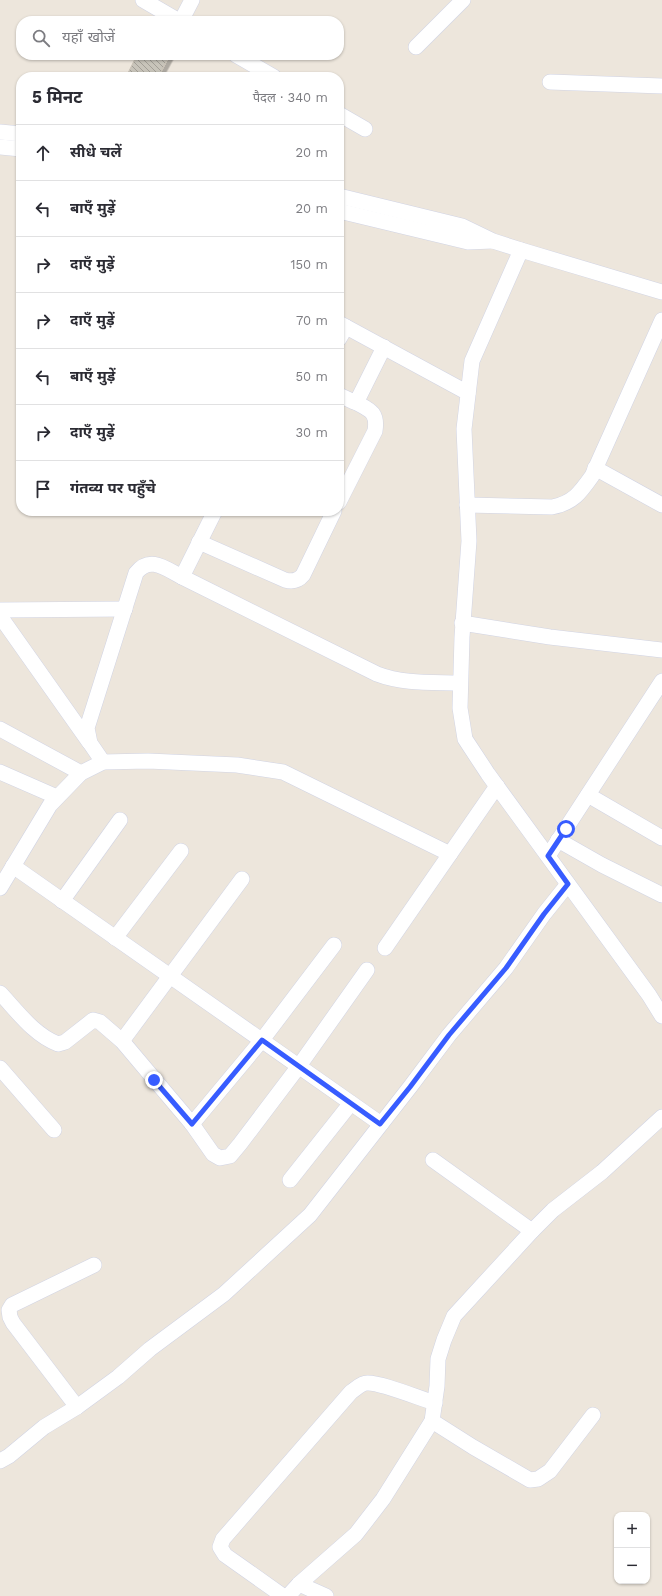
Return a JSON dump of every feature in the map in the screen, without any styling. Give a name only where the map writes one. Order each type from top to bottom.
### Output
[{"type":"street","points":[[143,0],[171,16]]},
{"type":"street","points":[[183,16],[192,0]]},
{"type":"street","points":[[416,47],[463,0]]},
{"type":"street","points":[[245,60],[265,72]]},
{"type":"street","points":[[550,82],[662,86]]},
{"type":"street","points":[[344,117],[365,129]]},
{"type":"street","points":[[0,132],[16,134]]},
{"type":"street","points":[[0,147],[16,149]]},
{"type":"street","points":[[344,197],[462,226],[493,241],[662,292]]},
{"type":"street","points":[[344,211],[468,242],[493,241]]},
{"type":"street","points":[[521,250],[472,361],[464,429],[469,542],[462,623],[460,708],[466,739],[497,786],[662,1016]]},
{"type":"street","points":[[467,505],[552,507],[562,505],[573,499],[582,491],[592,476],[662,320]]},
{"type":"street","points":[[344,331],[384,347],[468,393]]},
{"type":"street","points":[[355,402],[384,347]]},
{"type":"street","points":[[344,397],[372,412],[375,417],[375,431],[344,491]]},
{"type":"street","points":[[595,468],[662,505]]},
{"type":"street","points":[[182,577],[212,516]]},
{"type":"street","points":[[199,542],[285,580],[294,581],[300,579],[303,575],[332,516]]},
{"type":"street","points":[[90,743],[87,728],[136,573],[144,565],[150,563],[182,577],[377,674],[403,681],[460,683]]},
{"type":"street","points":[[0,610],[125,609]]},
{"type":"street","points":[[0,616],[103,762]]},
{"type":"street","points":[[462,623],[550,637],[662,650]]},
{"type":"street","points":[[548,856],[662,681]]},
{"type":"street","points":[[0,729],[81,773]]},
{"type":"street","points":[[0,888],[50,805],[81,773],[103,762],[148,761],[229,765],[283,772],[450,854]]},
{"type":"street","points":[[0,772],[57,797]]},
{"type":"street","points":[[385,948],[497,786]]},
{"type":"street","points":[[588,795],[662,838]]},
{"type":"street","points":[[62,900],[120,820]]},
{"type":"street","points":[[558,840],[602,866],[662,895]]},
{"type":"street","points":[[115,938],[181,851]]},
{"type":"street","points":[[12,866],[380,1124]]},
{"type":"street","points":[[122,1042],[242,880]]},
{"type":"street","points":[[0,1461],[9,1456],[44,1427],[77,1407],[118,1378],[150,1349],[224,1294],[310,1215],[449,1035],[506,968],[544,914],[568,884]]},
{"type":"street","points":[[192,1124],[262,1040],[334,945]]},
{"type":"street","points":[[0,992],[36,1031],[49,1041],[58,1044],[65,1042],[93,1020],[100,1022],[122,1042],[192,1124],[213,1154],[220,1158],[230,1156],[299,1066],[367,970]]},
{"type":"street","points":[[0,1068],[54,1130]]},
{"type":"street","points":[[290,1180],[351,1103]]},
{"type":"street","points":[[288,1596],[299,1584],[356,1534],[383,1499],[432,1421],[437,1386],[438,1359],[454,1316],[553,1210],[602,1172],[662,1117]]},
{"type":"street","points":[[433,1160],[532,1231]]},
{"type":"street","points":[[77,1407],[18,1331],[10,1317],[9,1310],[12,1305],[94,1265]]},
{"type":"street","points":[[282,1596],[225,1555],[220,1547],[223,1539],[351,1392],[360,1385],[368,1383],[384,1386],[435,1403]]},
{"type":"street","points":[[432,1421],[530,1480],[538,1479],[550,1470],[593,1415]]},
{"type":"street","points":[[299,1584],[326,1596]]},
{"type":"building","points":[[134,60],[167,60],[161,72],[128,72]]},
{"type":"route","points":[[154,1080],[192,1124],[262,1040],[380,1124],[449,1035],[506,968],[544,914],[568,884],[548,856],[566,829]]}]
